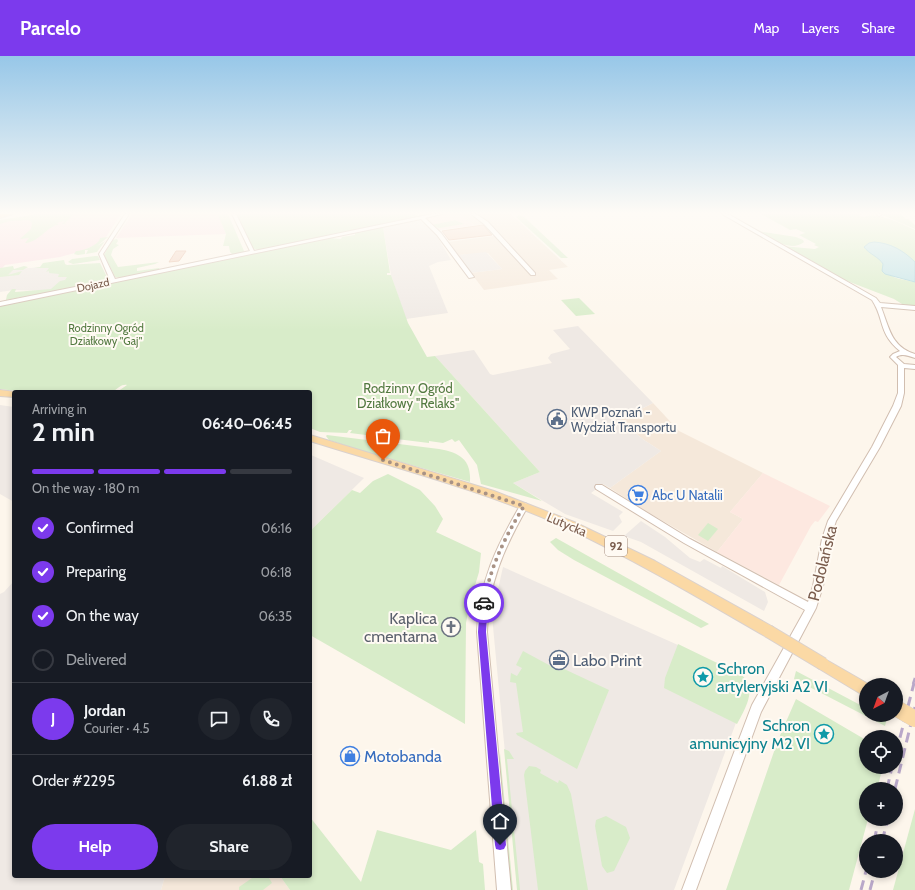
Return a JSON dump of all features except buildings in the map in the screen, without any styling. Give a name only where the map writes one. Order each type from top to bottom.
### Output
[{"type":"main road","points":[[0,392],[12,394]]},
{"type":"main road","name":"Lutycka","points":[[312,439],[449,480],[524,506],[570,525],[651,564],[705,594],[859,686]]},
{"type":"main road","points":[[903,712],[915,719]]},
{"type":"street","points":[[101,253],[113,281]]},
{"type":"street","name":"Dojazd","points":[[0,304],[249,253]]},
{"type":"street","points":[[454,253],[471,277]]},
{"type":"street","points":[[514,253],[534,274]]},
{"type":"street","points":[[793,253],[874,299],[878,305],[888,335],[895,345],[898,353],[915,356]]},
{"type":"street","points":[[878,305],[915,308]]},
{"type":"street","points":[[895,345],[907,354]]},
{"type":"street","name":"Podolańska","points":[[689,890],[756,709],[811,608],[818,586],[828,532],[839,508],[876,447],[897,406],[901,393],[901,368],[893,358],[893,355],[898,353]]},
{"type":"street","points":[[901,368],[912,367]]},
{"type":"street","points":[[599,487],[687,541],[811,608]]},
{"type":"street","points":[[504,890],[485,667],[482,614],[486,593],[497,556],[509,530],[524,506]]},
{"type":"shaded area","points":[[0,253],[75,253],[60,257],[5,265],[0,270]]},
{"type":"shaded area","points":[[387,253],[447,253],[451,260],[438,262],[429,266],[448,313],[406,319],[391,275]]},
{"type":"shaded area","points":[[456,253],[553,253],[568,267],[549,270],[558,279],[484,290],[471,273],[502,269],[488,253],[458,255]]},
{"type":"shaded area","points":[[487,253],[502,269],[471,273],[458,255]]},
{"type":"shaded area","points":[[43,267],[78,272],[64,287],[43,291],[14,290],[0,292],[0,272],[3,270]]},
{"type":"shaded area","name":"KWP Poznań - Wydział Transportu","points":[[578,326],[653,403],[620,420],[644,440],[661,451],[610,488],[603,484],[591,493],[623,512],[619,516],[622,522],[613,531],[565,514],[513,483],[540,472],[435,356],[474,350],[490,374],[493,375],[552,363],[548,358],[551,354],[570,349],[553,330]]},
{"type":"shaded area","points":[[653,403],[679,431],[763,473],[730,512],[743,519],[717,552],[649,513],[610,488],[661,451],[644,440],[620,420]]},
{"type":"shaded area","points":[[0,405],[12,407],[12,501],[0,494]]},
{"type":"shaded area","points":[[312,455],[364,478],[312,529]]},
{"type":"shaded area","points":[[763,473],[830,506],[818,522],[815,521],[811,526],[779,585],[717,552],[743,519],[730,512]]},
{"type":"shaded area","points":[[641,521],[665,537],[690,558],[700,562],[704,559],[721,568],[722,566],[765,592],[768,602],[764,611],[641,542],[624,536]]},
{"type":"shaded area","points":[[503,567],[678,645],[665,686],[737,720],[674,890],[518,890],[492,616]]},
{"type":"shaded area","points":[[12,583],[12,878],[164,878],[161,890],[0,890],[0,594]]},
{"type":"shaded area","points":[[164,878],[281,878],[290,890],[161,890]]},
{"type":"green space","points":[[75,253],[85,253],[78,255],[74,254]]},
{"type":"green space","points":[[105,253],[112,253],[111,255],[118,267],[159,262],[137,268],[137,271],[159,268],[160,270],[120,278],[115,277],[104,255]]},
{"type":"green space","points":[[231,253],[243,253],[242,254],[234,256]]},
{"type":"green space","points":[[258,253],[387,253],[390,273],[387,273],[387,275],[391,275],[408,323],[427,357],[435,356],[540,472],[513,483],[542,501],[481,484],[477,465],[459,440],[455,442],[452,439],[443,443],[429,441],[429,443],[388,438],[389,436],[384,435],[382,437],[350,433],[352,430],[349,430],[347,433],[320,432],[312,429],[312,390],[120,390],[127,385],[123,385],[116,390],[12,390],[0,389],[0,306]]},
{"type":"green space","points":[[555,253],[563,253],[568,258],[561,258]]},
{"type":"green space","points":[[795,253],[915,253],[915,262],[907,256],[880,260],[893,277],[915,282],[915,307],[902,304],[894,299],[842,279]]},
{"type":"green space","points":[[98,256],[100,260],[73,264],[68,262],[72,259]]},
{"type":"green space","points":[[64,260],[65,264],[67,265],[100,263],[108,279],[104,282],[6,300],[7,295],[12,289],[16,289],[15,292],[51,289],[60,281],[65,280],[67,277],[58,277],[59,274],[49,273],[49,271],[46,272],[49,268],[34,268],[40,267],[43,263]]},
{"type":"green space","points":[[13,266],[14,269],[24,266],[28,267],[23,270],[13,270],[8,275],[22,271],[19,275],[0,277],[0,268]]},
{"type":"green space","points":[[579,298],[595,314],[576,316],[561,300]]},
{"type":"green space","points":[[326,436],[439,449],[453,453],[463,458],[469,468],[470,482],[329,440]]},
{"type":"green space","points":[[388,474],[420,490],[435,506],[443,519],[436,532],[481,553],[479,572],[470,602],[466,623],[465,724],[312,636],[312,529],[352,490],[360,493],[373,481]]},
{"type":"green space","points":[[708,523],[718,529],[708,541],[698,535]]},
{"type":"green space","points":[[556,538],[709,624],[701,628],[574,560],[558,550],[550,542]]},
{"type":"green space","points":[[678,644],[742,675],[747,681],[750,690],[748,700],[737,724],[664,688],[665,678]]},
{"type":"green space","points":[[523,651],[560,671],[562,668],[609,690],[577,769],[517,735],[516,733],[523,732],[516,683],[510,682],[511,673],[517,676],[522,668],[516,665]]},
{"type":"green space","points":[[796,671],[859,704],[859,713],[794,679]]},
{"type":"green space","points":[[796,699],[859,736],[859,774],[881,774],[879,782],[859,782],[859,826],[866,826],[864,834],[859,834],[859,853],[849,890],[726,890],[778,740]]},
{"type":"green space","points":[[877,722],[886,722],[885,726]]},
{"type":"green space","points":[[504,749],[509,751],[514,759],[507,759],[520,890],[517,890]]},
{"type":"green space","points":[[500,753],[513,890],[509,890],[498,767]]},
{"type":"green space","points":[[529,766],[536,767],[541,770],[540,773],[558,783],[559,780],[567,785],[571,794],[588,890],[538,890],[524,775]]},
{"type":"green space","points":[[915,809],[915,890],[893,890],[896,878],[903,878],[903,853]]},
{"type":"green space","points":[[606,816],[626,827],[630,838],[614,871],[607,873],[602,866],[595,826],[596,820]]},
{"type":"green space","points":[[312,820],[361,882],[377,830],[451,850],[476,830],[479,862],[483,864],[485,890],[290,890],[281,878],[312,878]]},
{"type":"green space","points":[[252,878],[269,878],[272,883],[263,890],[239,890],[239,887]]},
{"type":"water","points":[[870,253],[906,254],[915,262],[915,282],[885,274],[882,271],[883,264],[877,257]]},
{"type":"railway","points":[[913,684],[915,678]]},
{"type":"railway","points":[[902,730],[914,683]]},
{"type":"railway","points":[[897,782],[915,707]]},
{"type":"railway","points":[[889,782],[890,774]]},
{"type":"railway","points":[[876,834],[877,826]]},
{"type":"railway","points":[[884,834],[886,826]]},
{"type":"railway","points":[[861,890],[864,878]]},
{"type":"railway","points":[[870,890],[873,878]]},
{"type":"way so far","points":[[383,460],[468,486],[524,506],[509,530],[497,556],[488,584],[484,603]]},
{"type":"place","name":"KWP Poznań - Wydział Transportu","points":[[557,419]]},
{"type":"place","name":"Abc U Natalii","points":[[638,495]]},
{"type":"place","name":"Kaplica cmentarna","points":[[451,627]]},
{"type":"place","name":"Labo Print","points":[[559,660]]},
{"type":"place","name":"Schron artyleryjski A2 VI","points":[[703,677]]},
{"type":"place","name":"Schron amunicyjny M2 VI","points":[[824,734]]},
{"type":"place","name":"Motobanda","points":[[350,756]]},
{"type":"route","points":[[484,603],[482,614],[482,632],[500,845]]},
{"type":"park label","name":"Rodzinny Ogród Działkowy \"Gaj\"","points":[[106,334]]},
{"type":"park label","name":"Rodzinny Ogród Działkowy \"Relaks\"","points":[[408,396]]}]
